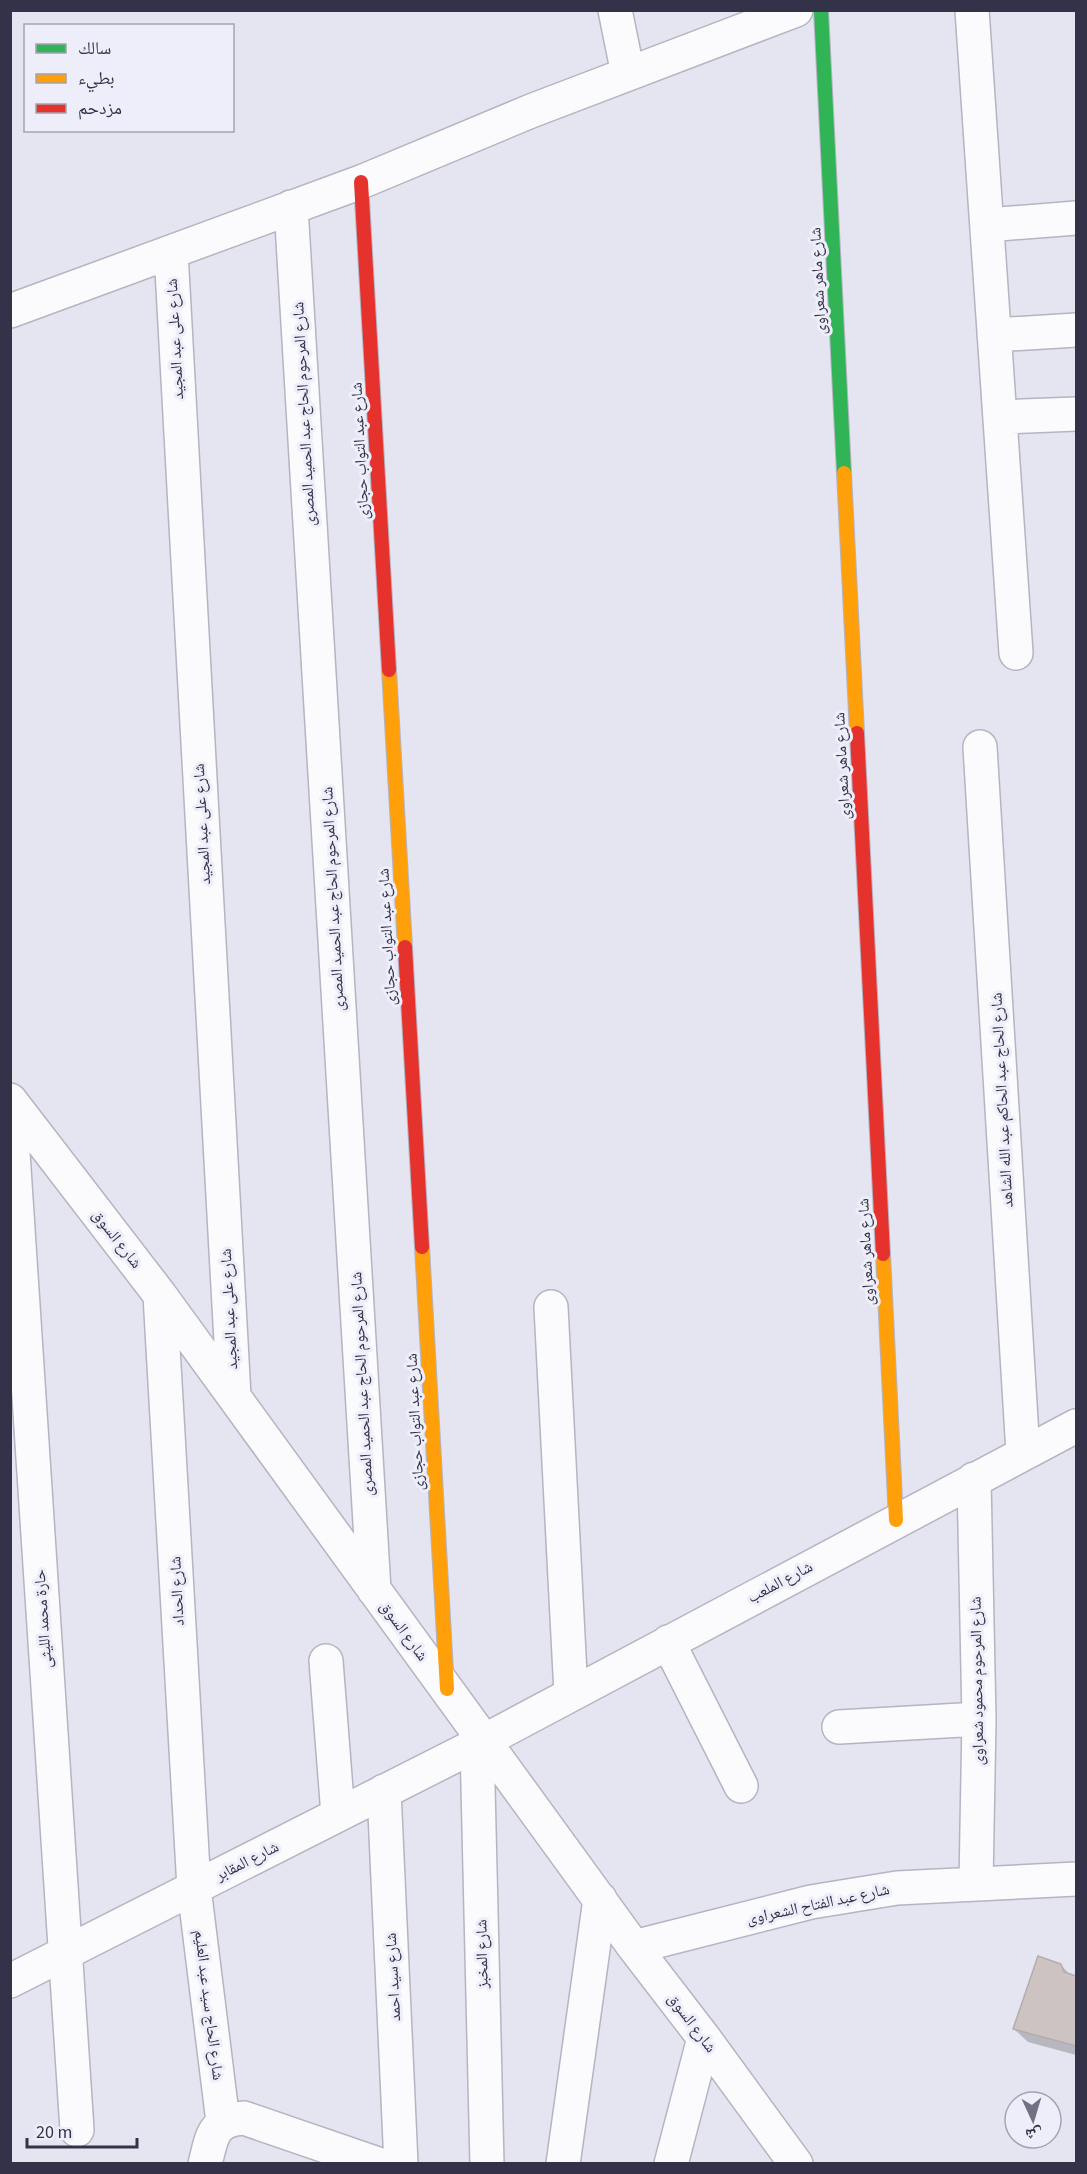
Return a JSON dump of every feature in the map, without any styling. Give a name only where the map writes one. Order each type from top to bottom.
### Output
[{"type":"street","points":[[615,10],[628,74]]},
{"type":"street","points":[[10,311],[361,182],[531,111],[628,74],[763,16],[796,10]]},
{"type":"street","name":"شارع ماهر شعراوى","points":[[821,10],[896,1520]]},
{"type":"street","points":[[972,10],[1016,653]]},
{"type":"street","name":"شارع عبد التواب حجازى","points":[[361,182],[447,1689]]},
{"type":"street","name":"شارع المرحوم الحاج عبد الحميد المصرى","points":[[291,207],[374,1590]]},
{"type":"street","points":[[987,225],[1077,218]]},
{"type":"street","name":"شارع على عبد المجيد","points":[[171,252],[234,1396]]},
{"type":"street","points":[[994,335],[1077,330]]},
{"type":"street","points":[[1000,417],[1077,414]]},
{"type":"street","name":"شارع الحاج عبد الحاكم عبد الله الشاهد","points":[[980,747],[1023,1453]]},
{"type":"street","name":"شارع السوق","points":[[10,1100],[160,1295],[447,1689],[481,1742],[705,2038],[796,2163]]},
{"type":"street","name":"حارة محمد الليثى","points":[[10,1107],[77,2130]]},
{"type":"street","name":"شارع الحداد","points":[[160,1295],[194,1888]]},
{"type":"street","points":[[550,1307],[571,1694]]},
{"type":"street","name":"شارع الملعب","points":[[481,1742],[1077,1426]]},
{"type":"street","name":"شارع المرحوم محمود شعراوى","points":[[974,1479],[979,1719],[976,1883]]},
{"type":"street","points":[[668,1642],[741,1786]]},
{"type":"street","points":[[326,1661],[338,1815]]},
{"type":"street","points":[[839,1728],[979,1719]]},
{"type":"street","name":"شارع المقابر","points":[[10,1981],[481,1742]]},
{"type":"street","name":"شارع المخبز","points":[[481,1742],[487,2163]]},
{"type":"street","name":"شارع سيد احمد","points":[[384,1791],[401,2163]]},
{"type":"street","name":"شارع عبد الفتاح الشعراوى","points":[[634,1947],[812,1902],[897,1888],[1077,1879]]},
{"type":"street","name":"شارع الحاج سيد عبد العليم","points":[[194,1888],[239,2122]]},
{"type":"street","points":[[563,2163],[600,1899]]},
{"type":"street","points":[[671,2163],[705,2038]]},
{"type":"street","points":[[205,2163],[213,2132],[239,2122],[378,2163]]},
{"type":"building","points":[[1038,1956],[1061,1964],[1064,1972],[1076,1976],[1076,2046],[1013,2029]]},
{"type":"traffic: fast","points":[[821,10],[844,473]]},
{"type":"traffic: slow","points":[[844,473],[857,733]]},
{"type":"traffic: slow","points":[[389,670],[405,947]]},
{"type":"traffic: slow","points":[[422,1247],[447,1689]]},
{"type":"traffic: slow","points":[[883,1254],[896,1520]]},
{"type":"traffic: jam","points":[[361,182],[389,670]]},
{"type":"traffic: jam","points":[[857,733],[883,1254]]},
{"type":"traffic: jam","points":[[405,947],[422,1247]]}]
